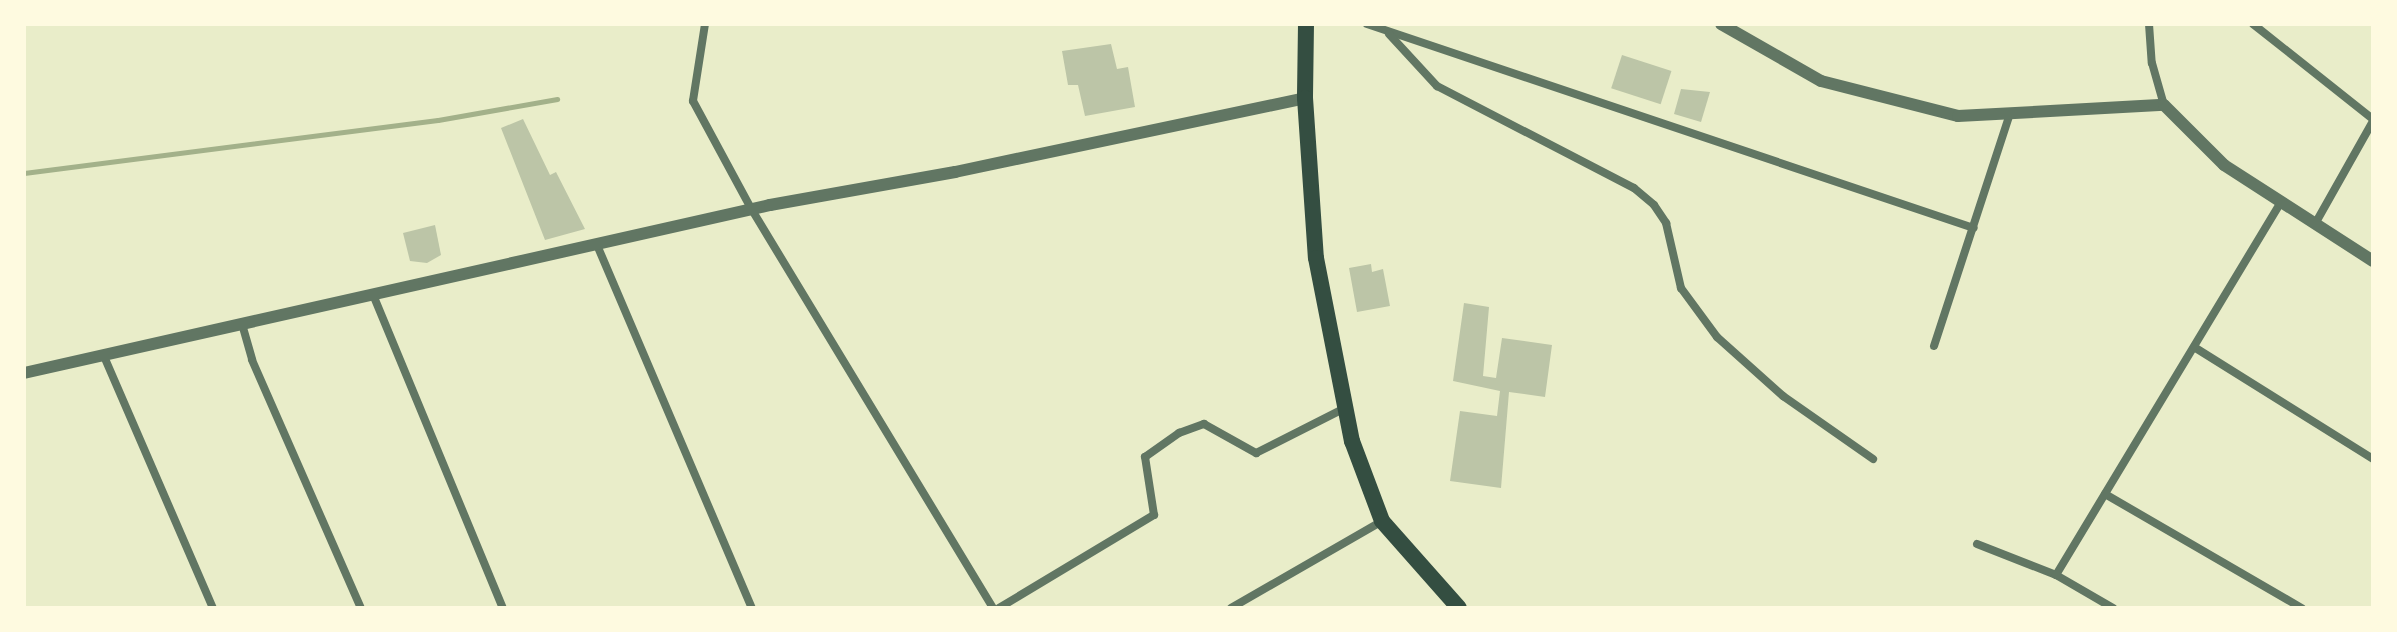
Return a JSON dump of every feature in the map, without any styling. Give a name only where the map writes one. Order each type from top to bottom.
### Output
[{"type":"main road","points":[[1306,24],[1305,98],[1316,258],[1345,408],[1366,487],[1382,521],[1459,608]]},
{"type":"street","points":[[705,24],[693,101],[752,210],[993,608]]},
{"type":"street","points":[[1367,24],[1389,34],[1974,228]]},
{"type":"street","points":[[1721,24],[1821,81],[1958,116],[2164,105]]},
{"type":"street","points":[[2149,24],[2152,63],[2164,105],[2224,165],[2373,261]]},
{"type":"street","points":[[2253,24],[2373,120],[2315,224]]},
{"type":"street","points":[[1389,34],[1437,86],[1634,188],[1654,205],[1666,223],[1681,288],[1717,337],[1783,396],[1873,459]]},
{"type":"street","points":[[24,373],[752,210],[1305,98]]},
{"type":"street","points":[[1934,346],[2010,113]]},
{"type":"street","points":[[2056,575],[2280,203]]},
{"type":"street","points":[[597,245],[752,608]]},
{"type":"street","points":[[374,297],[503,608]]},
{"type":"street","points":[[242,324],[252,360],[361,608]]},
{"type":"street","points":[[2194,347],[2373,459]]},
{"type":"street","points":[[103,354],[213,608]]},
{"type":"street","points":[[999,608],[1154,515],[1145,457],[1179,433],[1204,424],[1256,453],[1345,408]]},
{"type":"street","points":[[2105,494],[2302,608]]},
{"type":"street","points":[[1231,608],[1382,521]]},
{"type":"street","points":[[1977,544],[2056,575],[2113,608]]},
{"type":"building","points":[[1111,44],[1117,69],[1128,67],[1135,107],[1085,116],[1078,85],[1068,85],[1062,51]]},
{"type":"building","points":[[1622,55],[1671,71],[1661,104],[1611,88]]},
{"type":"building","points":[[1681,89],[1710,92],[1701,122],[1674,114]]},
{"type":"building","points":[[523,119],[550,175],[556,172],[585,229],[545,240],[501,128]]},
{"type":"building","points":[[435,225],[441,255],[427,263],[410,261],[403,233]]},
{"type":"building","points":[[1371,264],[1372,272],[1383,269],[1390,306],[1357,312],[1349,268]]},
{"type":"building","points":[[1464,303],[1489,307],[1483,376],[1496,378],[1502,338],[1552,345],[1545,397],[1509,392],[1501,488],[1450,481],[1460,411],[1497,416],[1500,391],[1453,381]]},
{"type":"waterway","points":[[24,173],[438,120],[557,99]]}]
